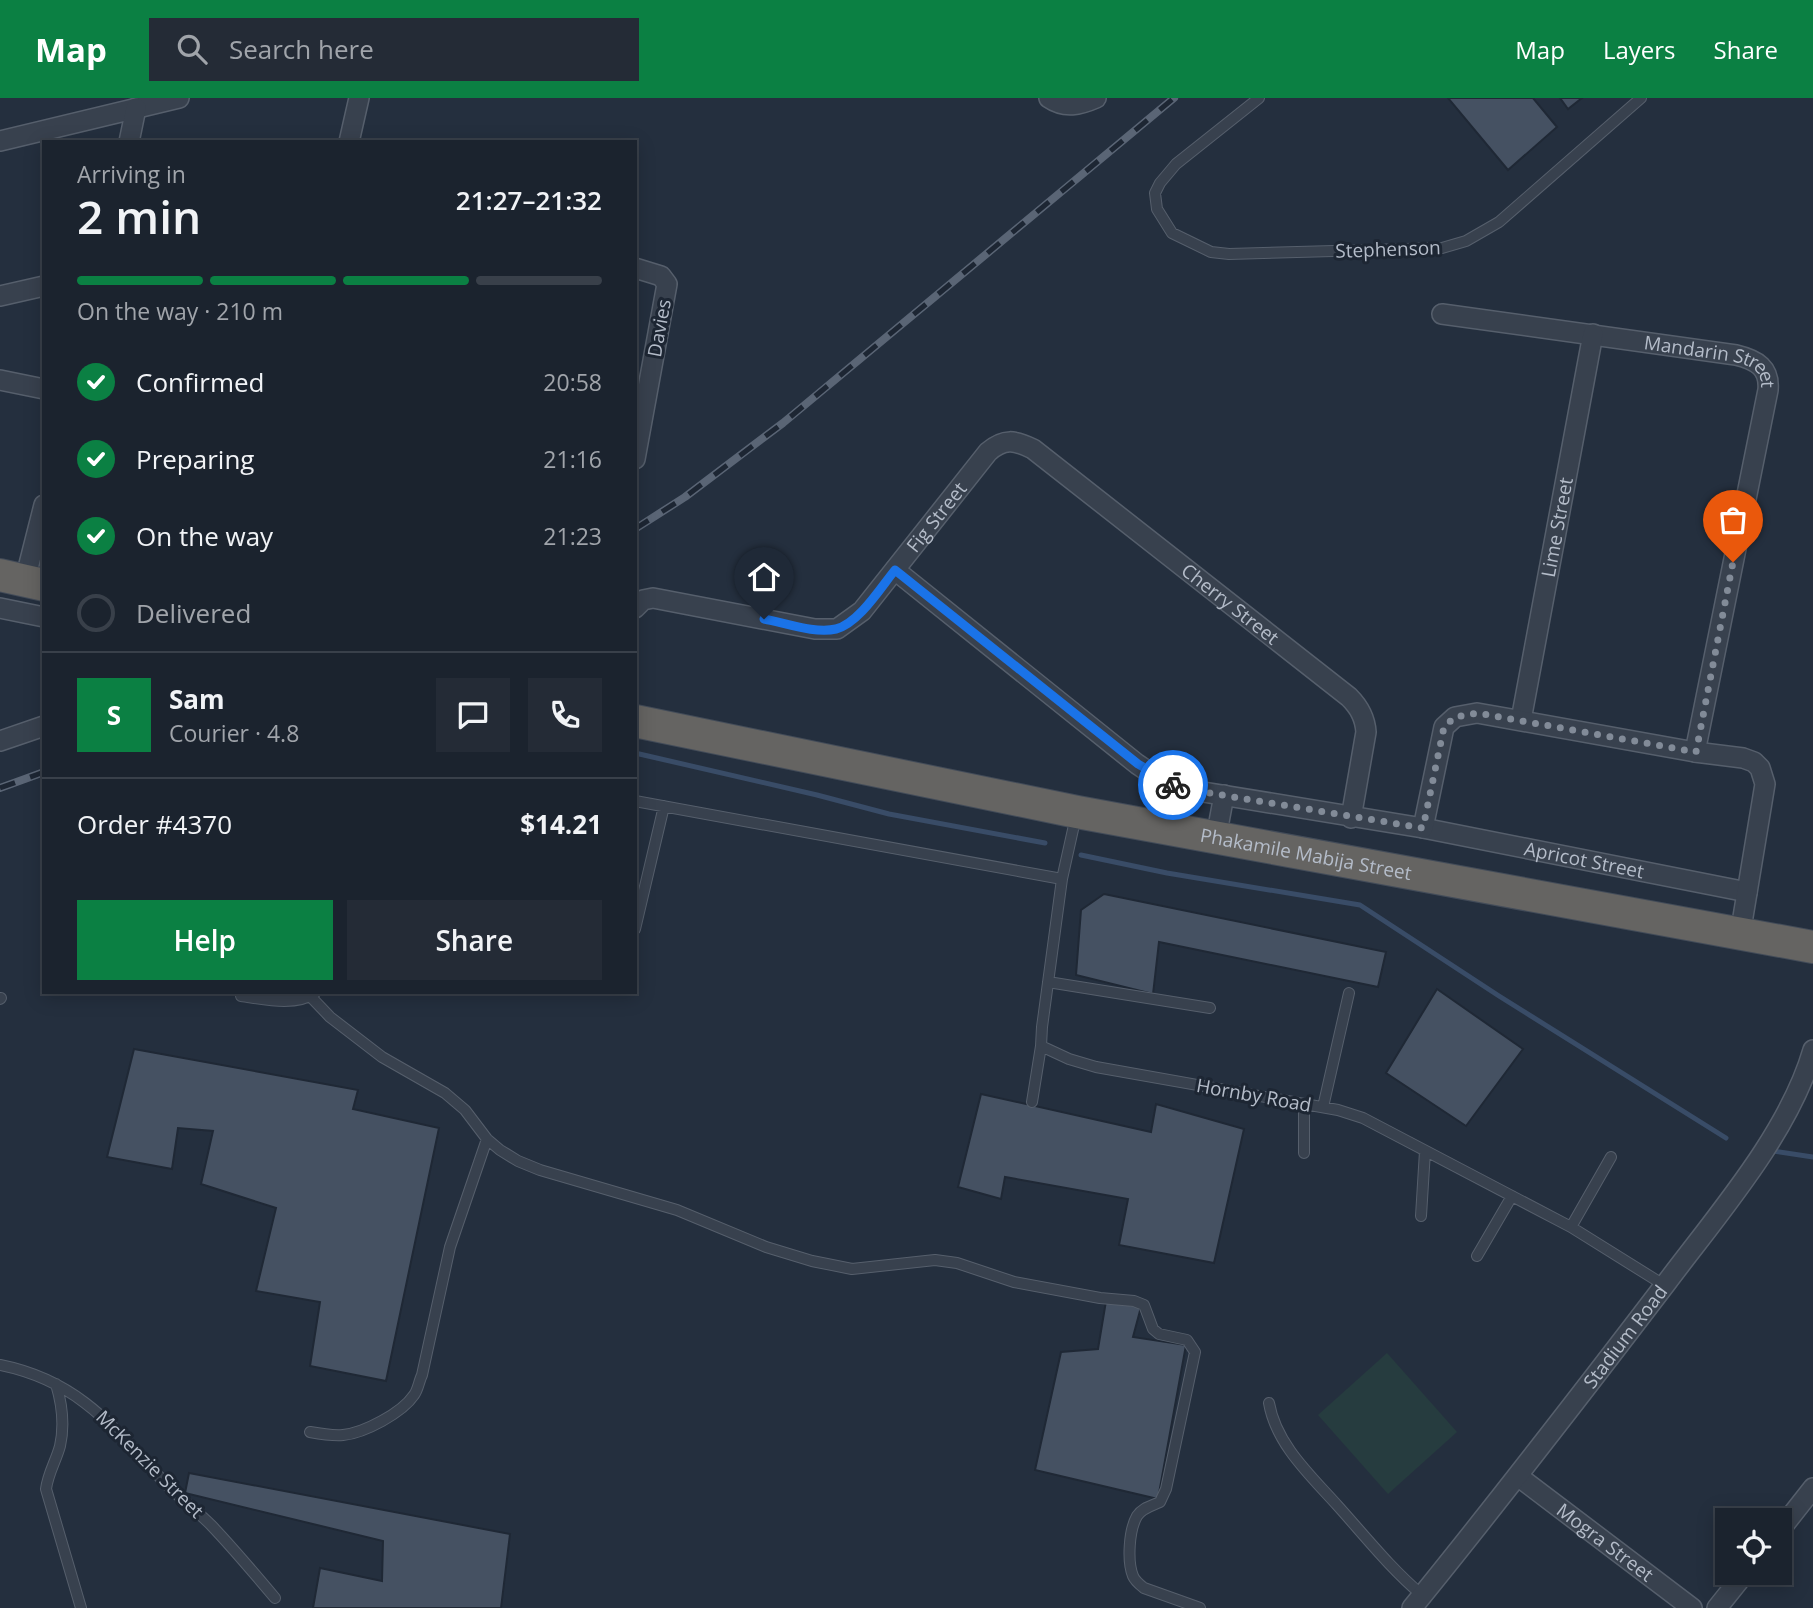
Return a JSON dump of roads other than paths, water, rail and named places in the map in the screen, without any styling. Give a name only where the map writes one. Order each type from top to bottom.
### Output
[{"type":"highway","name":"Phakamile Mabija Street","points":[[637,721],[1077,812],[1813,947]]},
{"type":"street","points":[[0,141],[180,98]]},
{"type":"street","points":[[349,140],[359,98]]},
{"type":"street","points":[[1049,98],[1074,106],[1096,98]]},
{"type":"street","points":[[129,140],[136,108]]},
{"type":"street","name":"Davies","points":[[637,268],[652,272],[667,284],[637,448]]},
{"type":"street","points":[[0,296],[42,286]]},
{"type":"street","name":"Mandarin Street","points":[[1442,314],[1750,358],[1764,368],[1769,380],[1696,752]]},
{"type":"street","name":"Lime Street","points":[[1521,720],[1593,334]]},
{"type":"street","points":[[0,380],[42,389]]},
{"type":"street","name":"Fig Street","points":[[637,606],[643,600],[653,598],[815,629],[837,629],[862,611],[988,452],[997,444],[1009,440]]},
{"type":"street","name":"Cherry Street","points":[[1009,440],[1033,449],[1349,696],[1362,713],[1366,732],[1351,818]]},
{"type":"street","points":[[23,580],[42,512]]},
{"type":"street","name":"Apricot Street","points":[[895,570],[1138,764],[1155,776],[1185,789],[1423,828],[1747,892]]},
{"type":"street","points":[[0,608],[42,617]]},
{"type":"street","points":[[1423,828],[1444,727],[1448,722],[1467,713],[1744,758],[1754,762],[1763,775],[1765,784],[1740,935]]},
{"type":"street","points":[[0,741],[42,727]]},
{"type":"street","points":[[1216,838],[1224,795]]},
{"type":"street","name":"Stadium Road","points":[[1417,1602],[1519,1477],[1721,1210],[1777,1130],[1797,1092],[1813,1050]]},
{"type":"street","name":"Mogra Street","points":[[1519,1477],[1692,1608]]},
{"type":"street","points":[[1792,1515],[1813,1488]]},
{"type":"street","points":[[1717,1608],[1735,1585]]},
{"type":"lane","name":"Stephenson","points":[[1259,98],[1176,164],[1160,183],[1155,194],[1157,209],[1172,233],[1211,252],[1442,248],[1466,241],[1499,222],[1642,98]]},
{"type":"lane","points":[[637,801],[1062,879]]},
{"type":"lane","points":[[637,921],[664,806]]},
{"type":"lane","points":[[1032,1101],[1062,879],[1077,812]]},
{"type":"lane","points":[[1048,982],[1210,1007]]},
{"type":"lane","points":[[1323,1107],[1349,993]]},
{"type":"lane","points":[[241,996],[276,1000],[313,994],[330,1017],[382,1057],[445,1093],[465,1111],[487,1139],[518,1161],[540,1170],[677,1210],[766,1247],[803,1259],[852,1269],[912,1261],[957,1263],[1014,1282],[1144,1305],[1153,1329],[1159,1334],[1187,1340],[1195,1352],[1166,1489],[1160,1502],[1143,1509],[1136,1518],[1130,1552],[1132,1574],[1136,1582],[1144,1588],[1200,1608]]},
{"type":"lane","name":"Hornby Road","points":[[1041,1046],[1069,1059],[1096,1067],[1323,1107],[1363,1118],[1571,1227],[1664,1285]]},
{"type":"lane","points":[[1304,1104],[1304,1153]]},
{"type":"lane","points":[[310,1432],[331,1436],[346,1435],[366,1428],[381,1422],[414,1395],[422,1375],[450,1247],[487,1139]]},
{"type":"lane","points":[[1421,1216],[1425,1150]]},
{"type":"lane","points":[[1571,1227],[1611,1157]]},
{"type":"lane","points":[[1477,1256],[1512,1196]]},
{"type":"lane","name":"McKenzie Street","points":[[0,1365],[34,1374],[56,1384],[100,1412],[170,1487],[209,1523],[275,1598]]},
{"type":"lane","points":[[56,1384],[62,1403],[63,1428],[60,1447],[48,1475],[46,1489],[81,1608]]},
{"type":"lane","points":[[1269,1403],[1274,1424],[1302,1466],[1388,1564],[1417,1602]]},
{"type":"waterway","points":[[637,753],[889,814],[1045,843]]},
{"type":"waterway","points":[[1081,855],[1167,873],[1360,905],[1499,996],[1726,1138]]},
{"type":"waterway","points":[[1773,1151],[1813,1157]]},
{"type":"railway","points":[[637,528],[685,497],[783,423],[1174,98]]},
{"type":"railway","points":[[0,788],[42,773]]}]
